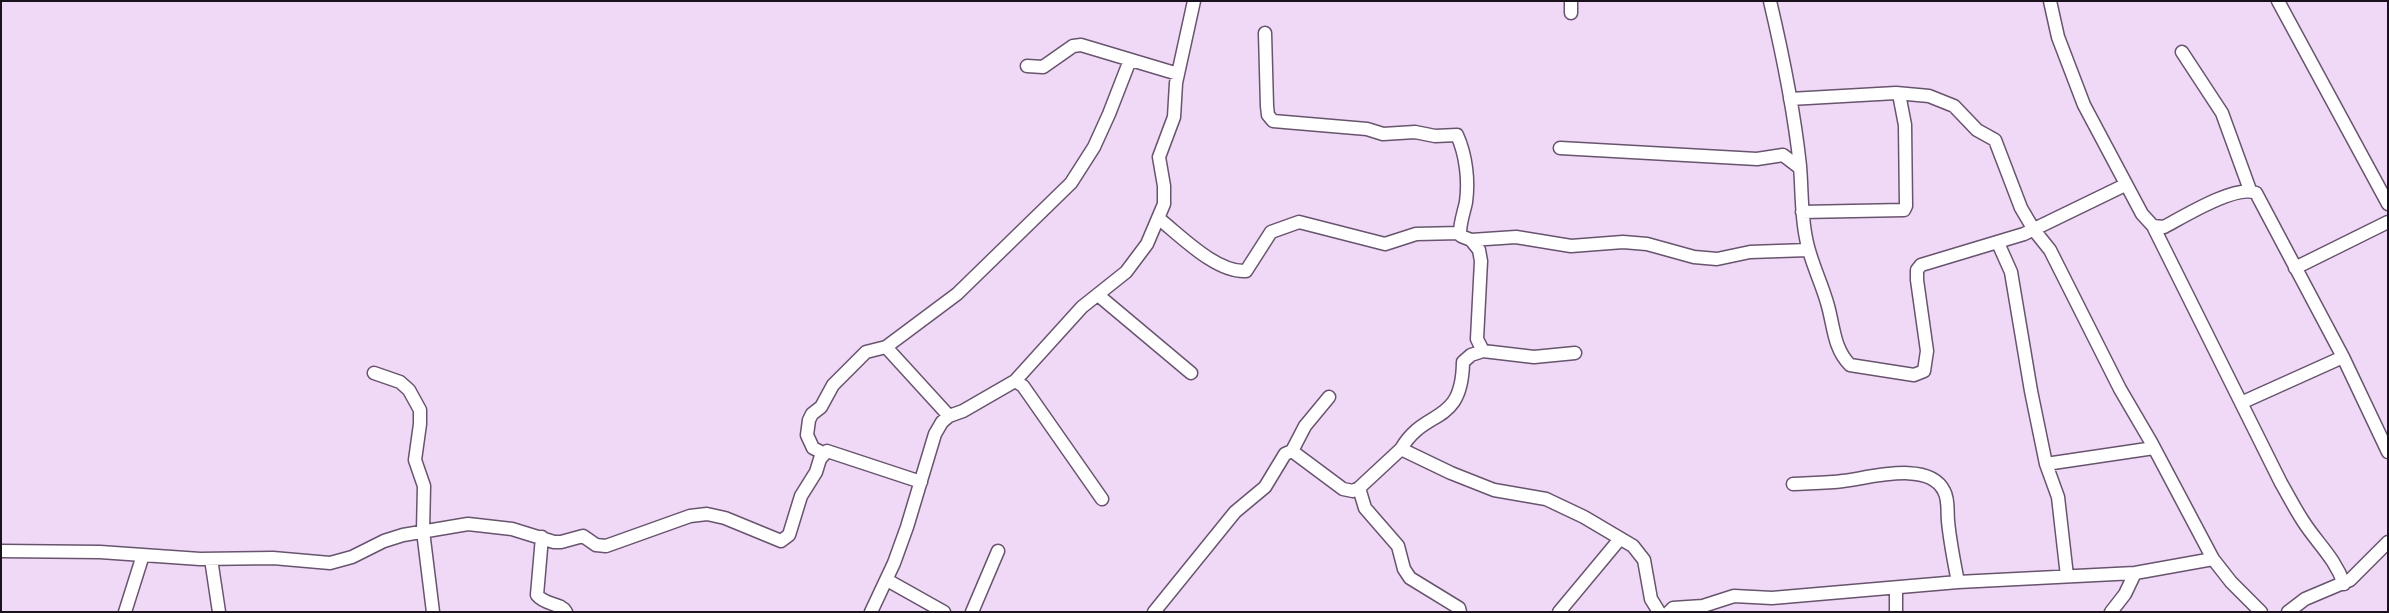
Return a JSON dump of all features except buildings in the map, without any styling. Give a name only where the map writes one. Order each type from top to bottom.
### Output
[{"type":"street","points":[[1770,1],[1790,99],[1800,168],[1802,212],[1808,250],[1829,308],[1839,352],[1844,359],[1855,367],[1914,375],[1924,371],[1927,365],[1928,352],[1917,280],[1917,270],[1920,265],[1998,244],[2034,230],[2125,185]]},
{"type":"street","points":[[2050,1],[2058,37],[2072,78],[2125,185],[2142,214],[2153,226],[2243,402],[2281,483],[2304,523],[2319,540],[2333,562],[2344,584]]},
{"type":"street","points":[[2278,1],[2388,204]]},
{"type":"street","points":[[872,612],[887,580],[907,528],[935,434],[942,422],[949,416],[963,411],[1015,381],[1082,307],[1126,272],[1147,244],[1164,204],[1159,157],[1174,116],[1178,74],[1192,2]]},
{"type":"street","points":[[1265,34],[1267,106],[1268,115],[1273,121],[1367,129],[1383,134],[1415,132],[1435,136],[1457,135],[1463,147],[1466,181],[1466,200],[1460,233]]},
{"type":"street","points":[[1027,66],[1043,67],[1073,46],[1081,45],[1178,74]]},
{"type":"street","points":[[2182,52],[2222,113],[2250,190],[2258,195],[2343,357],[2388,452]]},
{"type":"street","points":[[807,486],[811,460],[806,428],[812,414],[821,406],[834,385],[866,352],[886,347],[957,294],[1071,183],[1084,164],[1102,130],[1130,60]]},
{"type":"street","points":[[1790,99],[1899,94],[1928,96],[1954,106],[1977,130],[1995,140],[2021,208],[2034,230],[2050,250],[2120,389],[2154,448],[2213,559],[2231,582],[2261,612]]},
{"type":"street","points":[[1802,212],[1904,210],[1906,206],[1905,125],[1899,94]]},
{"type":"street","points":[[1560,148],[1757,159],[1783,155],[1800,168]]},
{"type":"street","points":[[2153,226],[2164,227],[2224,197],[2250,190]]},
{"type":"street","points":[[1158,218],[1204,256],[1239,271],[1246,270],[1271,232],[1299,222],[1384,244],[1416,234],[1460,233],[1471,240],[1479,250],[1481,261],[1477,339],[1483,351]]},
{"type":"street","points":[[2295,268],[2388,222]]},
{"type":"street","points":[[1471,240],[1516,237],[1571,246],[1623,242],[1647,244],[1694,257],[1717,259],[1750,252],[1808,250]]},
{"type":"street","points":[[1998,244],[2012,272],[2031,391],[2046,464],[2058,497],[2067,576]]},
{"type":"street","points":[[1098,295],[1191,373]]},
{"type":"street","points":[[886,347],[949,416]]},
{"type":"street","points":[[1292,451],[1344,489],[1353,491],[1359,488],[1401,448],[1407,438],[1417,429],[1448,410],[1454,404],[1462,387],[1464,362],[1471,355],[1483,351],[1534,357],[1575,353]]},
{"type":"street","points":[[2243,402],[2343,357]]},
{"type":"street","points":[[374,373],[400,382],[409,390],[420,410],[415,460],[424,486],[423,531],[433,612]]},
{"type":"street","points":[[1015,381],[1023,386],[1102,500]]},
{"type":"street","points":[[1154,612],[1235,512],[1265,487],[1285,454],[1292,451],[1305,426],[1329,397]]},
{"type":"street","points":[[809,441],[813,448],[824,453],[833,452],[921,482]]},
{"type":"street","points":[[1401,448],[1451,473],[1494,490],[1546,499],[1584,518],[1619,540],[1634,546],[1644,560],[1651,599],[1659,612]]},
{"type":"street","points":[[2046,464],[2154,448]]},
{"type":"street","points":[[1,552],[100,552],[211,559],[273,558],[339,562],[384,541],[448,526],[482,524],[561,542],[583,536],[596,545],[606,546],[690,516],[707,514],[725,518],[781,541],[789,535],[801,496],[824,453]]},
{"type":"street","points":[[1793,484],[1842,481],[1903,473],[1923,475],[1937,481],[1947,498],[1948,520],[1958,582]]},
{"type":"street","points":[[1359,488],[1365,508],[1398,546],[1404,569],[1410,578],[1459,608],[1460,612]]},
{"type":"street","points":[[542,537],[537,595],[542,602],[562,607],[566,612]]},
{"type":"street","points":[[1559,612],[1619,540]]},
{"type":"street","points":[[2288,612],[2305,599],[2344,584],[2355,576],[2388,542]]},
{"type":"street","points":[[972,612],[998,551]]},
{"type":"street","points":[[125,612],[143,555]]},
{"type":"street","points":[[211,559],[219,612]]},
{"type":"street","points":[[1669,612],[1673,608],[1703,606],[1734,596],[1772,598],[1958,582],[2135,573],[2213,559]]},
{"type":"street","points":[[2111,612],[2125,594],[2135,573]]},
{"type":"street","points":[[887,580],[944,612]]},
{"type":"street","points":[[1896,588],[1896,612]]}]
